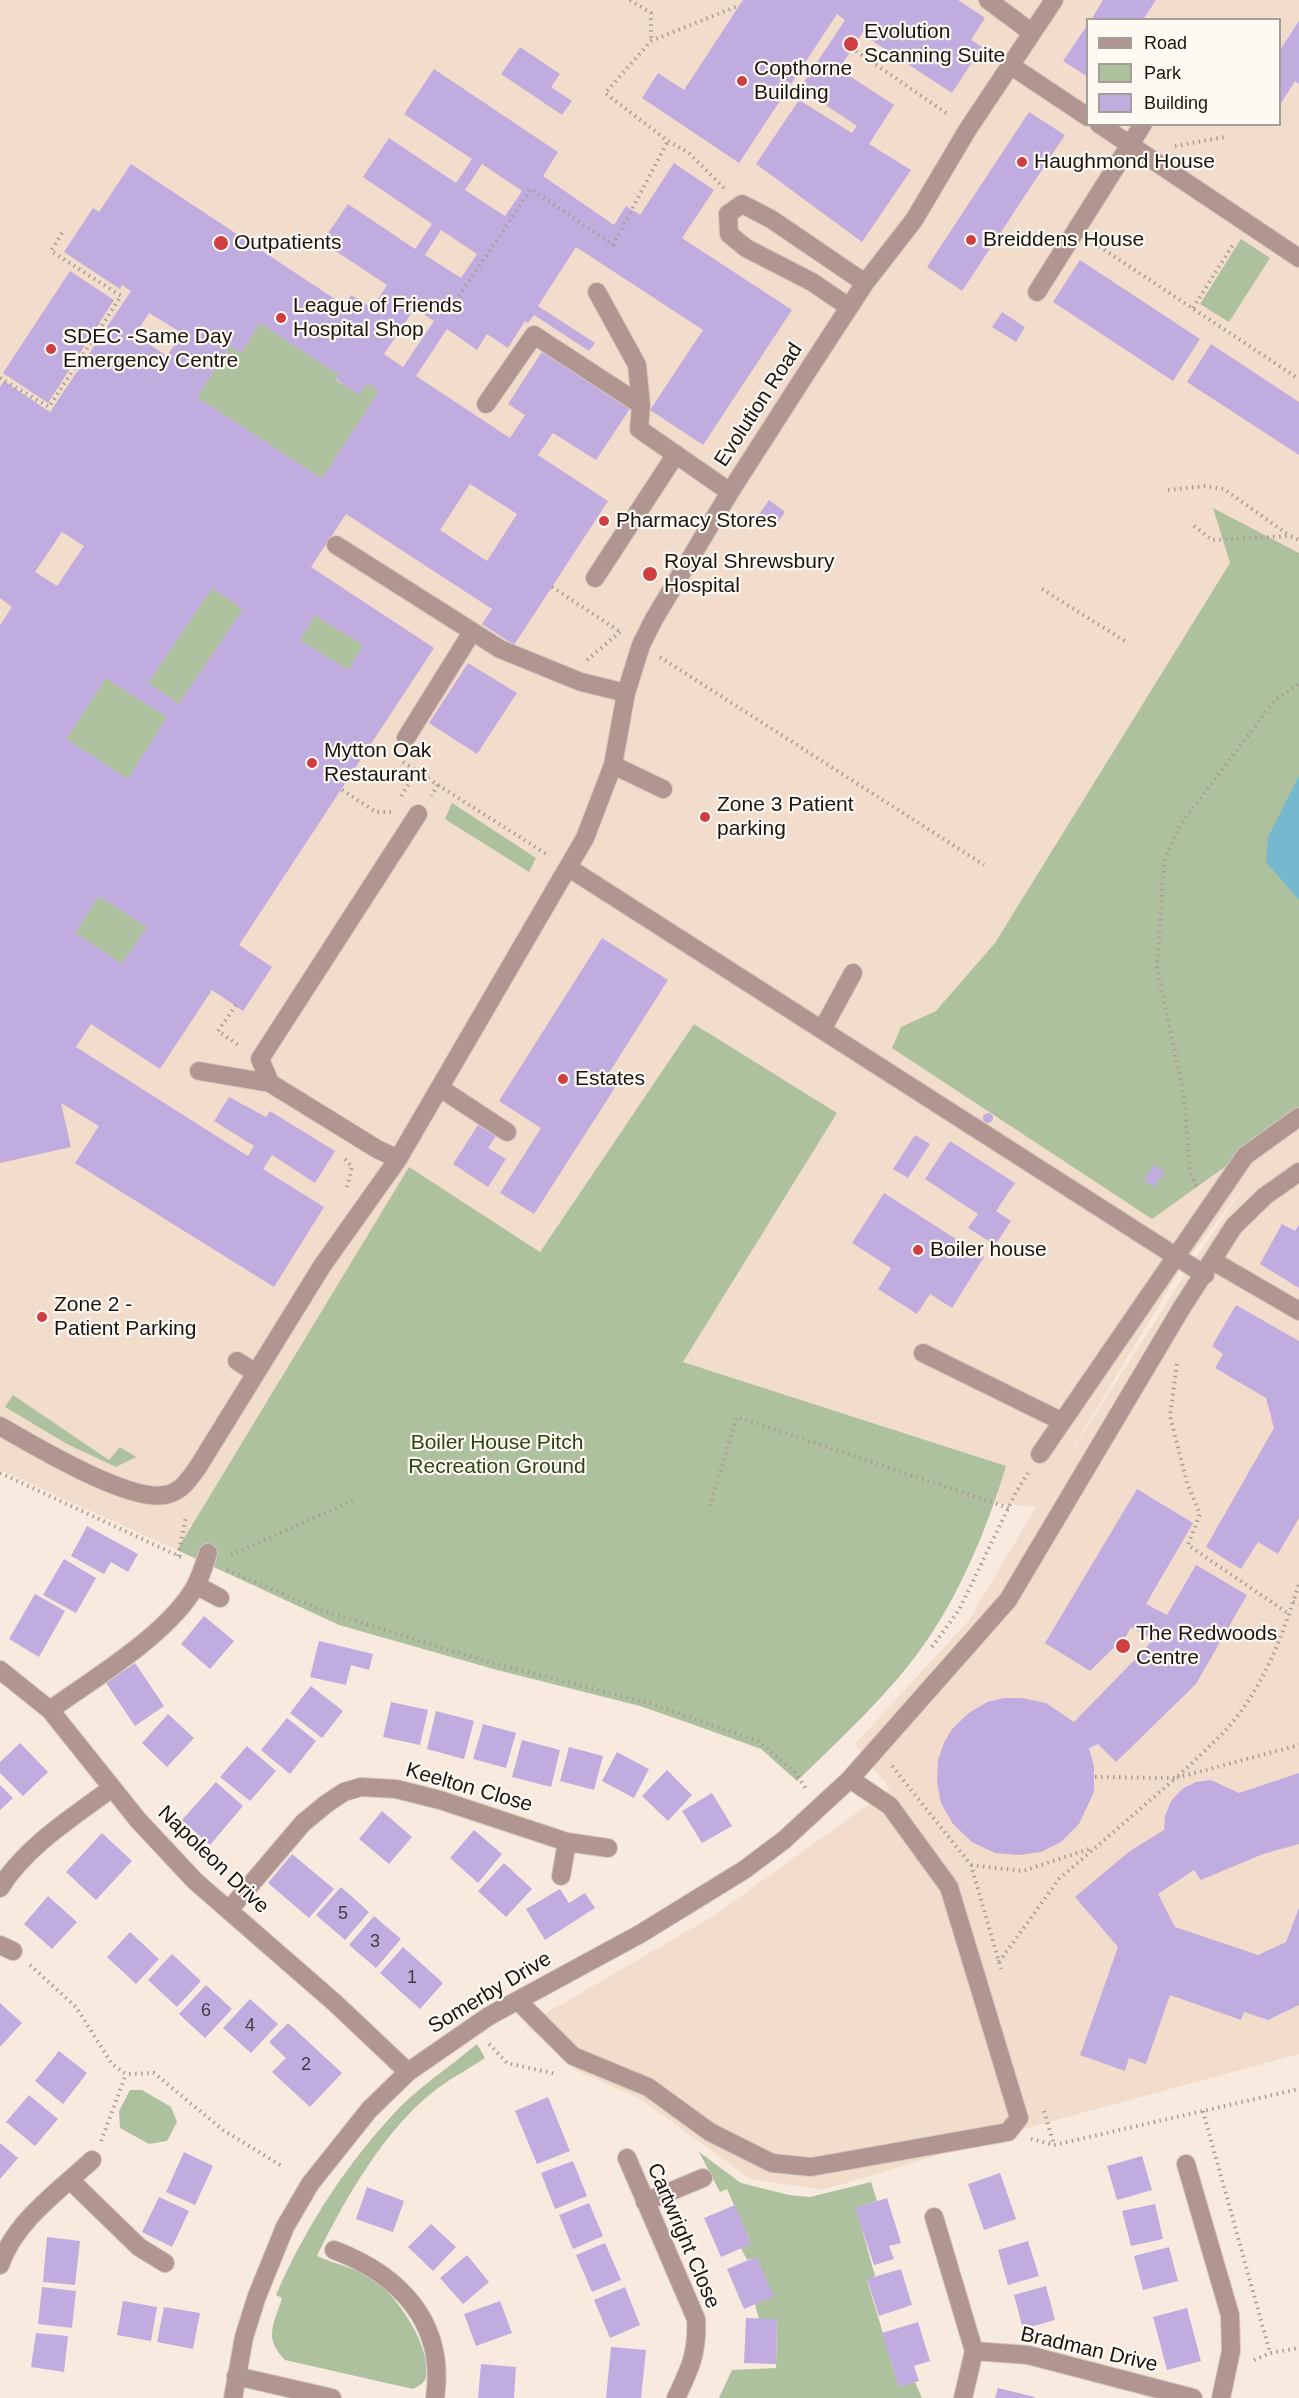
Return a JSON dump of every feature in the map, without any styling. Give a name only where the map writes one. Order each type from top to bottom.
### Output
[{"type":"street","name":"Evolution Road","points":[[0,1426],[73,1468],[136,1491],[163,1496],[181,1489],[198,1467],[322,1266],[398,1159],[585,838],[613,765],[626,693],[641,645],[654,619],[730,492],[849,307],[914,220],[968,129],[1054,0]]},
{"type":"street","points":[[992,1],[1031,32]]},
{"type":"street","points":[[1010,65],[1086,116]]},
{"type":"street","points":[[1102,126],[1299,258]]},
{"type":"street","points":[[1037,292],[1076,231],[1136,149],[1142,126]]},
{"type":"street","points":[[849,307],[812,282],[746,248],[729,234],[729,214],[742,204],[771,219],[865,283]]},
{"type":"street","points":[[597,292],[637,365],[641,405],[639,429],[730,492]]},
{"type":"street","points":[[486,404],[534,335],[641,405]]},
{"type":"street","points":[[595,578],[675,454]]},
{"type":"street","points":[[336,545],[500,649],[581,682],[626,693]]},
{"type":"street","points":[[406,738],[472,632]]},
{"type":"street","points":[[613,765],[663,789]]},
{"type":"street","points":[[270,1083],[260,1059],[418,814]]},
{"type":"street","points":[[566,872],[822,1030],[1176,1256],[1209,1268],[1299,1311]]},
{"type":"street","points":[[822,1030],[853,973]]},
{"type":"street","points":[[199,1071],[270,1083],[377,1149],[398,1159]]},
{"type":"street","points":[[441,1088],[507,1132]]},
{"type":"street","points":[[1040,1454],[1245,1156],[1299,1117]]},
{"type":"street","name":"Somerby Drive","points":[[232,2398],[257,2296],[285,2227],[334,2151],[369,2110],[408,2072],[474,2029],[489,2016],[640,1934],[744,1870],[784,1840],[850,1779],[1008,1600],[1181,1309],[1234,1226],[1264,1196],[1299,1172]]},
{"type":"street","points":[[923,1353],[1060,1422]]},
{"type":"street","points":[[237,1361],[256,1373]]},
{"type":"street","points":[[203,1568],[220,1598]]},
{"type":"street","points":[[50,1710],[178,1611],[203,1568]]},
{"type":"street","name":"Napoleon Drive","points":[[0,1670],[50,1710],[165,1850],[408,2072]]},
{"type":"street","points":[[518,2001],[573,2056],[648,2087],[710,2132],[772,2163],[811,2167],[1008,2133],[1019,2118],[949,1887],[890,1806],[850,1779]]},
{"type":"street","name":"Keelton Close","points":[[229,1910],[303,1823],[344,1792],[361,1787],[396,1789],[440,1800],[567,1842],[608,1848]]},
{"type":"street","points":[[0,1888],[10,1872],[42,1841],[112,1788]]},
{"type":"street","points":[[561,1876],[567,1842]]},
{"type":"street","name":"Cartwright Close","points":[[627,2158],[696,2319],[697,2343],[693,2361],[676,2398]]},
{"type":"street","points":[[0,2265],[5,2251],[24,2223],[92,2160]]},
{"type":"street","points":[[1186,2164],[1230,2315],[1231,2351],[1221,2398]]},
{"type":"street","points":[[645,2202],[703,2178]]},
{"type":"street","points":[[70,2180],[139,2247],[165,2263]]},
{"type":"street","points":[[934,2217],[974,2351],[963,2398]]},
{"type":"street","points":[[334,2250],[360,2260],[385,2275],[406,2295],[426,2323],[435,2353],[438,2381],[435,2398]]},
{"type":"street","name":"Bradman Drive","points":[[974,2351],[1028,2355],[1193,2398]]},
{"type":"street","points":[[236,2376],[332,2398]]},
{"type":"path","points":[[630,0],[651,13],[651,41]]},
{"type":"path","points":[[740,5],[651,41],[605,93],[668,141],[689,153],[742,204]]},
{"type":"path","points":[[856,51],[952,117]]},
{"type":"path","points":[[1136,149],[1225,137]]},
{"type":"path","points":[[449,311],[531,189],[613,244],[668,141]]},
{"type":"path","points":[[1193,308],[1247,222]]},
{"type":"path","points":[[1076,231],[1299,379]]},
{"type":"path","points":[[0,378],[1,376],[51,408],[121,296],[51,252],[62,233]]},
{"type":"path","points":[[1168,490],[1205,486],[1224,489],[1299,540]]},
{"type":"path","points":[[1194,526],[1212,540],[1290,536]]},
{"type":"path","points":[[552,587],[623,633]]},
{"type":"path","points":[[1042,590],[1128,643]]},
{"type":"path","points":[[655,654],[984,865]]},
{"type":"path","points":[[1206,1212],[1190,1171],[1184,1097],[1157,968],[1164,862],[1184,819],[1275,700],[1299,684]]},
{"type":"path","points":[[378,746],[388,752]]},
{"type":"path","points":[[397,758],[555,860],[566,872]]},
{"type":"path","points":[[342,790],[376,812],[391,814],[417,771]]},
{"type":"path","points":[[418,814],[438,785]]},
{"type":"path","points":[[218,1031],[236,1005]]},
{"type":"path","points":[[339,1151],[352,1167],[348,1186],[342,1195]]},
{"type":"path","points":[[1179,1358],[1170,1416],[1187,1483],[1200,1514],[1188,1545],[1290,1614]]},
{"type":"path","points":[[710,1506],[737,1417],[1009,1508]]},
{"type":"path","points":[[926,1656],[959,1610],[1009,1508],[1040,1454]]},
{"type":"path","points":[[0,1473],[203,1568],[222,1568],[321,1610],[481,1660],[649,1703],[758,1741],[794,1771],[819,1808]]},
{"type":"path","points":[[203,1568],[354,1500]]},
{"type":"path","points":[[178,1556],[186,1517]]},
{"type":"path","points":[[999,1962],[1059,1879],[1176,1778],[1225,1731],[1264,1677],[1290,1614],[1299,1584]]},
{"type":"path","points":[[1293,1602],[1299,1604]]},
{"type":"path","points":[[1095,1777],[1176,1778],[1299,1745]]},
{"type":"path","points":[[971,1865],[1023,1871],[1094,1847]]},
{"type":"path","points":[[7,1948],[76,2007],[112,2064],[126,2074],[154,2073],[223,2130],[282,2166]]},
{"type":"path","points":[[474,2029],[507,2063],[561,2074],[596,2066]]},
{"type":"path","points":[[92,2160],[103,2138],[126,2074]]},
{"type":"path","points":[[1008,2133],[1054,2145],[1299,2089]]},
{"type":"path","points":[[1203,2111],[1270,2353]]},
{"type":"path","points":[[1227,2371],[1270,2353],[1299,2348]]},
{"type":"shaded area","name":"Royal Shrewsbury Hospital","points":[[0,0],[1299,0],[1299,2054],[1034,2126],[823,2190],[751,2179],[637,2097],[577,2071],[526,2025],[713,1916],[890,1789],[855,1744],[969,1620],[1036,1507],[995,1503],[1005,1466],[683,1362],[837,1113],[694,1024],[540,1252],[409,1168],[177,1550],[0,1470]],"holes":[[[1250,1178],[1191,1265],[1057,1474],[1181,1269]]]},
{"type":"green space","points":[[1241,239],[1270,258],[1229,322],[1200,304]]},
{"type":"green space","points":[[260,323],[339,375],[336,380],[359,394],[367,383],[379,391],[322,479],[197,397],[230,346],[241,353]]},
{"type":"green space","points":[[1213,508],[1299,553],[1299,1114],[1152,1219],[892,1048],[901,1027],[936,1011],[995,943],[1230,563]]},
{"type":"green space","points":[[212,588],[243,609],[179,704],[148,683]]},
{"type":"green space","points":[[315,615],[363,645],[348,670],[300,640]]},
{"type":"green space","points":[[106,678],[167,717],[128,779],[66,739]]},
{"type":"green space","points":[[452,803],[536,858],[529,872],[445,819]]},
{"type":"green space","points":[[99,896],[147,927],[122,964],[75,933]]},
{"type":"green space","name":"Boiler House Pitch Recreation Ground","points":[[694,1024],[837,1113],[683,1362],[1006,1466],[978,1544],[954,1596],[924,1644],[882,1696],[797,1781],[761,1749],[640,1706],[497,1670],[339,1625],[177,1550],[409,1167],[540,1252]]},
{"type":"green space","points":[[13,1395],[109,1460],[120,1447],[136,1457],[116,1467],[67,1444],[5,1407]]},
{"type":"green space","points":[[477,2044],[485,2058],[438,2088],[419,2104],[384,2143],[340,2211],[317,2256],[372,2278],[391,2296],[418,2337],[426,2365],[424,2381],[413,2389],[285,2360],[278,2352],[272,2338],[272,2330],[282,2298],[276,2295],[314,2220],[345,2173],[399,2108]]},
{"type":"green space","points":[[130,2090],[142,2090],[171,2107],[177,2122],[167,2141],[149,2144],[120,2128],[119,2111]]},
{"type":"green space","points":[[699,2152],[741,2183],[789,2195],[810,2197],[871,2182],[877,2201],[856,2208],[875,2276],[867,2280],[899,2387],[915,2382],[922,2398],[719,2398],[732,2370],[776,2368],[777,2319],[759,2319],[755,2304],[773,2296],[756,2257],[747,2260],[741,2248],[751,2244],[727,2189],[720,2192]]},
{"type":"water","points":[[1299,776],[1299,900],[1266,862],[1268,837]]},
{"type":"building","name":"Copthorne Building","points":[[743,0],[958,0],[985,18],[971,40],[982,47],[952,93],[871,40],[873,38],[863,32],[839,69],[894,105],[869,144],[911,170],[862,242],[756,164],[799,100],[852,133],[857,126],[800,88],[845,20],[837,14],[739,163],[642,98],[658,73],[684,90]]},
{"type":"building","points":[[1103,0],[1156,0],[1144,18],[1092,18]]},
{"type":"building","points":[[1299,21],[1299,84],[1295,81],[1281,103],[1281,48]]},
{"type":"building","points":[[1086,27],[1086,76],[1063,61]]},
{"type":"building","points":[[520,47],[560,74],[551,87],[572,101],[562,115],[501,74]]},
{"type":"building","points":[[434,69],[558,152],[543,176],[614,225],[626,206],[640,215],[674,163],[714,190],[682,238],[792,310],[703,445],[650,410],[703,330],[576,247],[538,306],[595,343],[589,351],[534,315],[528,323],[525,321],[508,348],[487,334],[477,350],[447,329],[416,376],[510,438],[525,415],[508,404],[545,347],[633,404],[596,460],[553,433],[538,455],[608,501],[514,645],[482,624],[492,609],[346,514],[311,567],[434,648],[239,945],[272,967],[243,1011],[212,990],[160,1069],[91,1024],[76,1047],[248,1156],[254,1146],[214,1121],[229,1097],[266,1117],[270,1111],[335,1151],[315,1183],[272,1155],[263,1169],[324,1207],[274,1287],[75,1163],[99,1126],[61,1103],[71,1147],[0,1163],[0,625],[12,607],[0,598],[0,387],[4,381],[50,412],[131,291],[122,285],[120,289],[64,252],[93,208],[99,212],[131,164],[344,305],[351,295],[372,308],[387,285],[322,242],[348,204],[415,249],[432,224],[363,177],[389,138],[456,183],[472,159],[404,114]],"holes":[[[482,164],[522,191],[505,216],[465,190]],[[441,230],[477,254],[461,278],[425,255]],[[415,308],[434,321],[403,367],[384,354]],[[149,313],[182,333],[167,356],[135,335]],[[260,323],[339,375],[336,379],[359,395],[367,383],[379,391],[322,479],[197,397],[230,346],[241,353]],[[470,484],[517,514],[487,561],[440,530]],[[62,532],[84,546],[57,586],[35,572]],[[212,588],[243,609],[179,704],[148,683]],[[315,615],[363,645],[348,670],[300,640]],[[106,678],[167,717],[128,779],[66,739]],[[99,896],[147,927],[122,964],[75,933]]]},
{"type":"building","points":[[1029,112],[1065,135],[962,291],[927,267]]},
{"type":"building","points":[[1080,260],[1200,339],[1173,381],[1053,302]]},
{"type":"building","name":"SDEC -Same Day Emergency Centre","points":[[70,271],[114,300],[48,403],[3,373]]},
{"type":"building","points":[[1002,312],[1025,327],[1016,342],[992,327]]},
{"type":"building","points":[[1211,344],[1299,402],[1299,455],[1187,382]]},
{"type":"building","points":[[769,500],[785,512],[774,528],[758,516]]},
{"type":"building","points":[[468,663],[517,693],[477,754],[429,723]]},
{"type":"building","name":"Estates","points":[[602,938],[668,980],[607,1076],[618,1083],[534,1214],[500,1193],[541,1128],[499,1101]]},
{"type":"building","points":[[988,1113],[992,1114],[992,1122],[988,1123],[984,1122],[983,1118],[984,1114]]},
{"type":"building","points":[[478,1125],[496,1136],[488,1148],[506,1159],[488,1187],[453,1164]]},
{"type":"building","points":[[915,1135],[930,1144],[908,1178],[893,1169]]},
{"type":"building","points":[[950,1141],[1015,1183],[996,1211],[1011,1221],[995,1245],[968,1228],[978,1214],[925,1179]]},
{"type":"building","points":[[1154,1165],[1165,1172],[1154,1187],[1144,1180]]},
{"type":"building","name":"Boiler house","points":[[884,1193],[984,1257],[952,1308],[930,1294],[917,1314],[878,1289],[891,1268],[852,1243]]},
{"type":"building","points":[[1282,1224],[1295,1231],[1299,1225],[1299,1288],[1260,1264]]},
{"type":"building","points":[[1236,1305],[1299,1341],[1299,1518],[1278,1554],[1258,1542],[1241,1569],[1206,1547],[1274,1428],[1266,1398],[1215,1368],[1223,1354],[1212,1346]]},
{"type":"building","points":[[1137,1489],[1193,1523],[1146,1604],[1167,1615],[1196,1565],[1247,1595],[1196,1684],[1116,1762],[1098,1744],[1089,1748],[1094,1766],[1094,1792],[1079,1824],[1061,1842],[1041,1852],[1019,1855],[995,1853],[972,1842],[953,1824],[941,1803],[937,1782],[938,1760],[944,1743],[952,1729],[969,1713],[987,1702],[1004,1698],[1022,1698],[1046,1703],[1074,1722],[1146,1648],[1152,1639],[1131,1627],[1126,1636],[1090,1671],[1045,1643]]},
{"type":"building","points":[[87,1526],[138,1554],[128,1572],[111,1562],[104,1574],[71,1556]]},
{"type":"building","points":[[64,1559],[96,1578],[76,1613],[43,1595]]},
{"type":"building","points":[[35,1594],[65,1611],[39,1657],[9,1639]]},
{"type":"building","points":[[204,1616],[234,1641],[210,1669],[181,1644]]},
{"type":"building","points":[[319,1641],[373,1654],[369,1670],[351,1665],[346,1685],[310,1677]]},
{"type":"building","points":[[135,1663],[164,1706],[135,1726],[106,1683]]},
{"type":"building","points":[[311,1686],[343,1711],[322,1738],[290,1713]]},
{"type":"building","points":[[391,1702],[428,1710],[420,1745],[383,1737]]},
{"type":"building","points":[[436,1711],[474,1721],[464,1759],[427,1749]]},
{"type":"building","points":[[168,1714],[194,1738],[167,1767],[142,1743]]},
{"type":"building","points":[[287,1718],[316,1741],[290,1774],[261,1750]]},
{"type":"building","points":[[483,1724],[516,1733],[506,1768],[473,1759]]},
{"type":"building","points":[[522,1740],[560,1750],[551,1787],[512,1777]]},
{"type":"building","points":[[20,1743],[48,1772],[23,1796],[0,1773],[0,1762]]},
{"type":"building","points":[[247,1746],[276,1771],[250,1801],[220,1777]]},
{"type":"building","points":[[569,1747],[603,1756],[594,1790],[560,1781]]},
{"type":"building","points":[[617,1752],[649,1769],[634,1798],[602,1781]]},
{"type":"building","points":[[667,1770],[692,1795],[668,1821],[642,1796]]},
{"type":"building","points":[[1299,1773],[1299,1844],[1263,1854],[1201,1880],[1194,1870],[1158,1894],[1175,1927],[1258,1955],[1286,1942],[1299,1908],[1299,2005],[1268,2020],[1244,2012],[1241,2020],[1170,1995],[1146,2064],[1129,2058],[1125,2071],[1080,2055],[1118,1947],[1075,1897],[1130,1851],[1164,1830],[1165,1816],[1171,1801],[1182,1789],[1196,1782],[1211,1780],[1239,1793]]},
{"type":"building","points":[[216,1782],[243,1806],[210,1845],[182,1820]]},
{"type":"building","points":[[0,1785],[13,1798],[0,1810]]},
{"type":"building","points":[[712,1793],[732,1826],[702,1843],[682,1811]]},
{"type":"building","points":[[382,1811],[412,1837],[389,1864],[359,1839]]},
{"type":"building","points":[[474,1830],[502,1854],[478,1883],[450,1858]]},
{"type":"building","points":[[102,1833],[132,1861],[96,1900],[66,1872]]},
{"type":"building","points":[[292,1854],[334,1889],[309,1918],[268,1883]]},
{"type":"building","points":[[504,1863],[532,1889],[506,1917],[478,1891]]},
{"type":"building","points":[[341,1887],[369,1912],[345,1940],[316,1915]]},
{"type":"building","points":[[560,1889],[569,1903],[585,1893],[595,1908],[545,1940],[526,1909]]},
{"type":"building","points":[[48,1896],[77,1922],[52,1949],[24,1924]]},
{"type":"building","points":[[374,1916],[401,1939],[376,1968],[349,1945]]},
{"type":"building","points":[[130,1932],[159,1959],[136,1984],[107,1957]]},
{"type":"building","points":[[403,1947],[443,1983],[420,2009],[380,1973]]},
{"type":"building","points":[[172,1954],[201,1981],[177,2007],[148,1980]]},
{"type":"building","points":[[206,1985],[232,2009],[205,2038],[179,2014]]},
{"type":"building","points":[[250,1999],[278,2024],[251,2053],[223,2028]]},
{"type":"building","points":[[0,2003],[22,2023],[0,2047]]},
{"type":"building","points":[[288,2023],[342,2073],[310,2107],[272,2072],[286,2058],[269,2042]]},
{"type":"building","points":[[59,2051],[87,2073],[63,2104],[35,2081]]},
{"type":"building","points":[[29,2095],[58,2119],[35,2146],[6,2122]]},
{"type":"building","points":[[548,2097],[570,2151],[537,2164],[515,2111]]},
{"type":"building","points":[[0,2143],[18,2158],[0,2179]]},
{"type":"building","points":[[184,2152],[213,2166],[195,2205],[166,2192]]},
{"type":"building","points":[[1142,2156],[1152,2190],[1117,2200],[1107,2166]]},
{"type":"building","points":[[573,2161],[587,2196],[555,2209],[541,2173]]},
{"type":"building","points":[[1000,2173],[1016,2219],[984,2230],[968,2184]]},
{"type":"building","points":[[367,2187],[404,2201],[393,2232],[356,2219]]},
{"type":"building","points":[[159,2197],[189,2211],[172,2247],[142,2232]]},
{"type":"building","points":[[887,2198],[901,2243],[889,2246],[894,2259],[874,2265],[855,2208]]},
{"type":"building","points":[[589,2203],[603,2236],[573,2249],[559,2215]]},
{"type":"building","points":[[1155,2204],[1163,2239],[1131,2246],[1122,2211]]},
{"type":"building","points":[[735,2205],[751,2244],[721,2257],[704,2218]]},
{"type":"building","points":[[431,2224],[456,2247],[433,2271],[408,2247]]},
{"type":"building","points":[[47,2237],[80,2241],[75,2285],[43,2282]]},
{"type":"building","points":[[1028,2241],[1039,2276],[1008,2285],[998,2250]]},
{"type":"building","points":[[605,2243],[621,2280],[592,2292],[576,2255]]},
{"type":"building","points":[[1169,2247],[1178,2281],[1143,2290],[1134,2256]]},
{"type":"building","points":[[467,2255],[489,2282],[463,2304],[440,2278]]},
{"type":"building","points":[[756,2257],[774,2296],[744,2309],[727,2269]]},
{"type":"building","points":[[901,2269],[912,2305],[879,2316],[867,2279]]},
{"type":"building","points":[[1046,2286],[1055,2320],[1023,2329],[1014,2295]]},
{"type":"building","points":[[42,2287],[76,2291],[72,2328],[38,2324]]},
{"type":"building","points":[[625,2287],[640,2325],[610,2338],[594,2300]]},
{"type":"building","points":[[123,2301],[157,2307],[151,2341],[117,2335]]},
{"type":"building","points":[[500,2301],[512,2333],[476,2346],[464,2314]]},
{"type":"building","points":[[164,2307],[200,2313],[193,2349],[157,2342]]},
{"type":"building","points":[[1187,2308],[1201,2361],[1167,2370],[1153,2317]]},
{"type":"building","points":[[746,2318],[777,2319],[776,2364],[744,2363]]},
{"type":"building","points":[[918,2322],[930,2361],[914,2366],[919,2381],[899,2387],[882,2333]]},
{"type":"building","points":[[36,2333],[68,2336],[64,2372],[31,2367]]},
{"type":"building","points":[[611,2347],[646,2350],[641,2398],[606,2398]]},
{"type":"building","points":[[481,2364],[516,2367],[514,2398],[478,2398]]},
{"type":"building","points":[[998,2388],[1035,2397],[995,2398]]},
{"type":"place","name":"Evolution Scanning Suite","points":[[851,44]]},
{"type":"place","name":"Copthorne Building","points":[[742,81]]},
{"type":"place","name":"Haughmond House","points":[[1022,162]]},
{"type":"place","name":"Breiddens House","points":[[971,240]]},
{"type":"place","name":"Outpatients","points":[[221,243]]},
{"type":"place","name":"League of Friends Hospital Shop","points":[[281,318]]},
{"type":"place","name":"SDEC -Same Day Emergency Centre","points":[[51,349]]},
{"type":"place","name":"Pharmacy Stores","points":[[604,521]]},
{"type":"place","name":"Royal Shrewsbury Hospital","points":[[650,574]]},
{"type":"place","name":"Mytton Oak Restaurant","points":[[312,763]]},
{"type":"place","name":"Zone 3 Patient parking","points":[[705,817]]},
{"type":"place","name":"Estates","points":[[563,1079]]},
{"type":"place","name":"Boiler house","points":[[918,1250]]},
{"type":"place","name":"Zone 2 - Patient Parking","points":[[42,1317]]},
{"type":"place","name":"The Redwoods Centre","points":[[1123,1646]]}]
